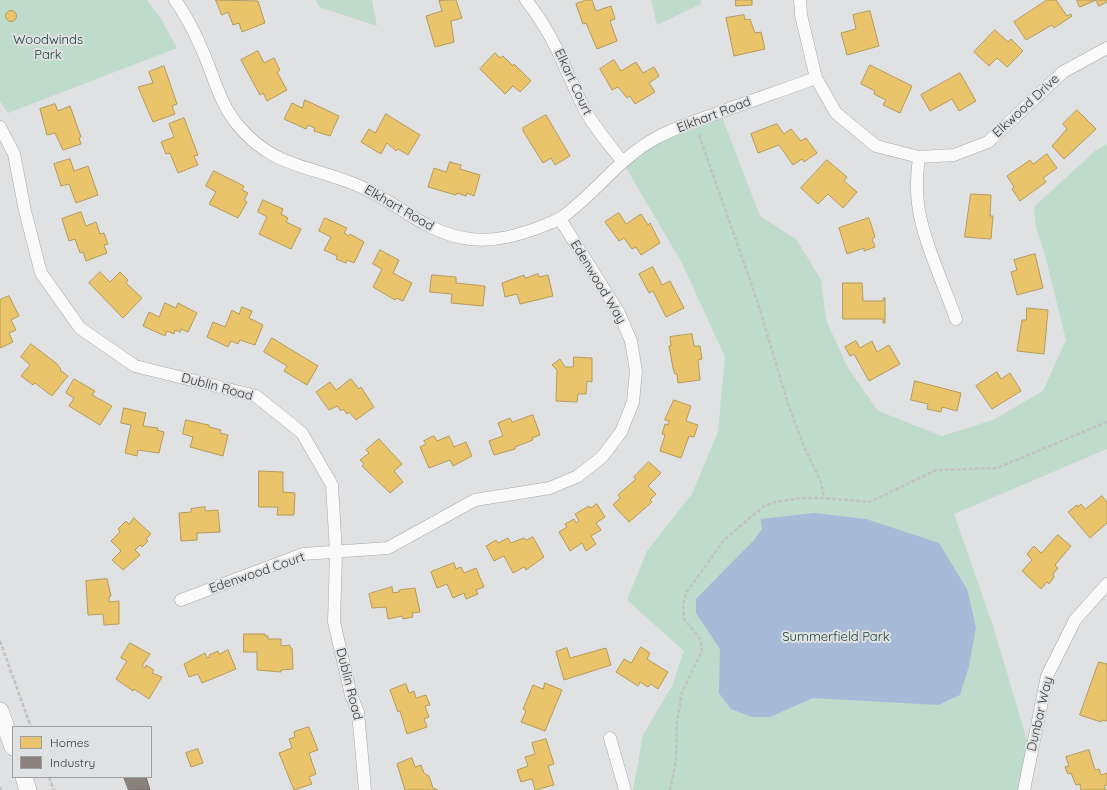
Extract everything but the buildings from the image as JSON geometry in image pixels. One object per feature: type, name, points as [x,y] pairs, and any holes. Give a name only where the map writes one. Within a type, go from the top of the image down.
[{"type":"street","name":"Elkhart Road","points":[[175,0],[185,14],[201,46],[219,95],[227,112],[238,126],[264,150],[297,166],[360,186],[381,197],[426,226],[455,236],[486,240],[516,237],[560,219],[622,161],[654,139],[689,123],[816,78]]},
{"type":"street","name":"Elkart Court","points":[[526,0],[551,36],[588,115],[622,161]]},
{"type":"street","name":"Elkwood Drive","points":[[800,0],[801,15],[816,78],[836,113],[876,146],[919,157],[954,155],[988,142],[1063,72],[1107,48]]},
{"type":"street","name":"Dublin Road","points":[[0,127],[14,154],[25,211],[41,273],[80,328],[135,366],[256,396],[302,433],[332,485],[336,553],[334,622],[351,695],[358,712],[364,790]]},
{"type":"street","points":[[919,157],[917,173],[918,204],[928,241],[956,318]]},
{"type":"street","name":"Edenwood Way","points":[[336,553],[388,548],[475,500],[550,488],[578,476],[596,462],[602,457],[621,432],[633,402],[636,372],[631,341],[619,313],[560,219]]},
{"type":"street","name":"Edenwood Court","points":[[181,600],[303,554],[336,553]]},
{"type":"street","name":"Dunbar Way","points":[[1024,790],[1047,676],[1075,620],[1107,584]]},
{"type":"street","points":[[0,711],[12,744]]},
{"type":"street","points":[[610,738],[625,790]]},
{"type":"street","points":[[24,778],[28,790]]},
{"type":"path","points":[[699,135],[757,300],[788,404],[805,449],[821,482],[824,498]]},
{"type":"path","points":[[670,790],[676,761],[677,721],[682,692],[702,651],[701,640],[684,619],[683,605],[686,593],[724,540],[764,506],[775,502],[824,498],[870,502],[936,470],[997,468],[1107,422]]},
{"type":"path","points":[[0,641],[31,726]]},
{"type":"path","points":[[49,778],[54,790]]},
{"type":"green space","name":"Woodwinds Park","points":[[0,0],[147,0],[160,17],[177,48],[8,113],[0,101]]},
{"type":"green space","points":[[316,0],[372,0],[377,26],[319,7]]},
{"type":"green space","points":[[651,0],[701,0],[701,4],[657,25]]},
{"type":"green space","name":"Summerfield Park","points":[[720,112],[760,216],[797,240],[821,280],[826,320],[848,368],[878,411],[942,436],[993,420],[1043,391],[1066,340],[1045,255],[1036,227],[1034,207],[1095,151],[1107,144],[1107,449],[954,514],[993,626],[1031,754],[1024,790],[633,790],[643,735],[672,686],[684,651],[627,600],[647,551],[692,494],[718,432],[725,357],[682,263],[622,161]]},
{"type":"water","points":[[814,513],[866,519],[939,543],[967,589],[976,627],[969,666],[960,695],[938,705],[813,698],[770,717],[752,717],[731,709],[719,693],[720,649],[696,613],[696,599],[754,540],[762,529],[761,519]]}]
